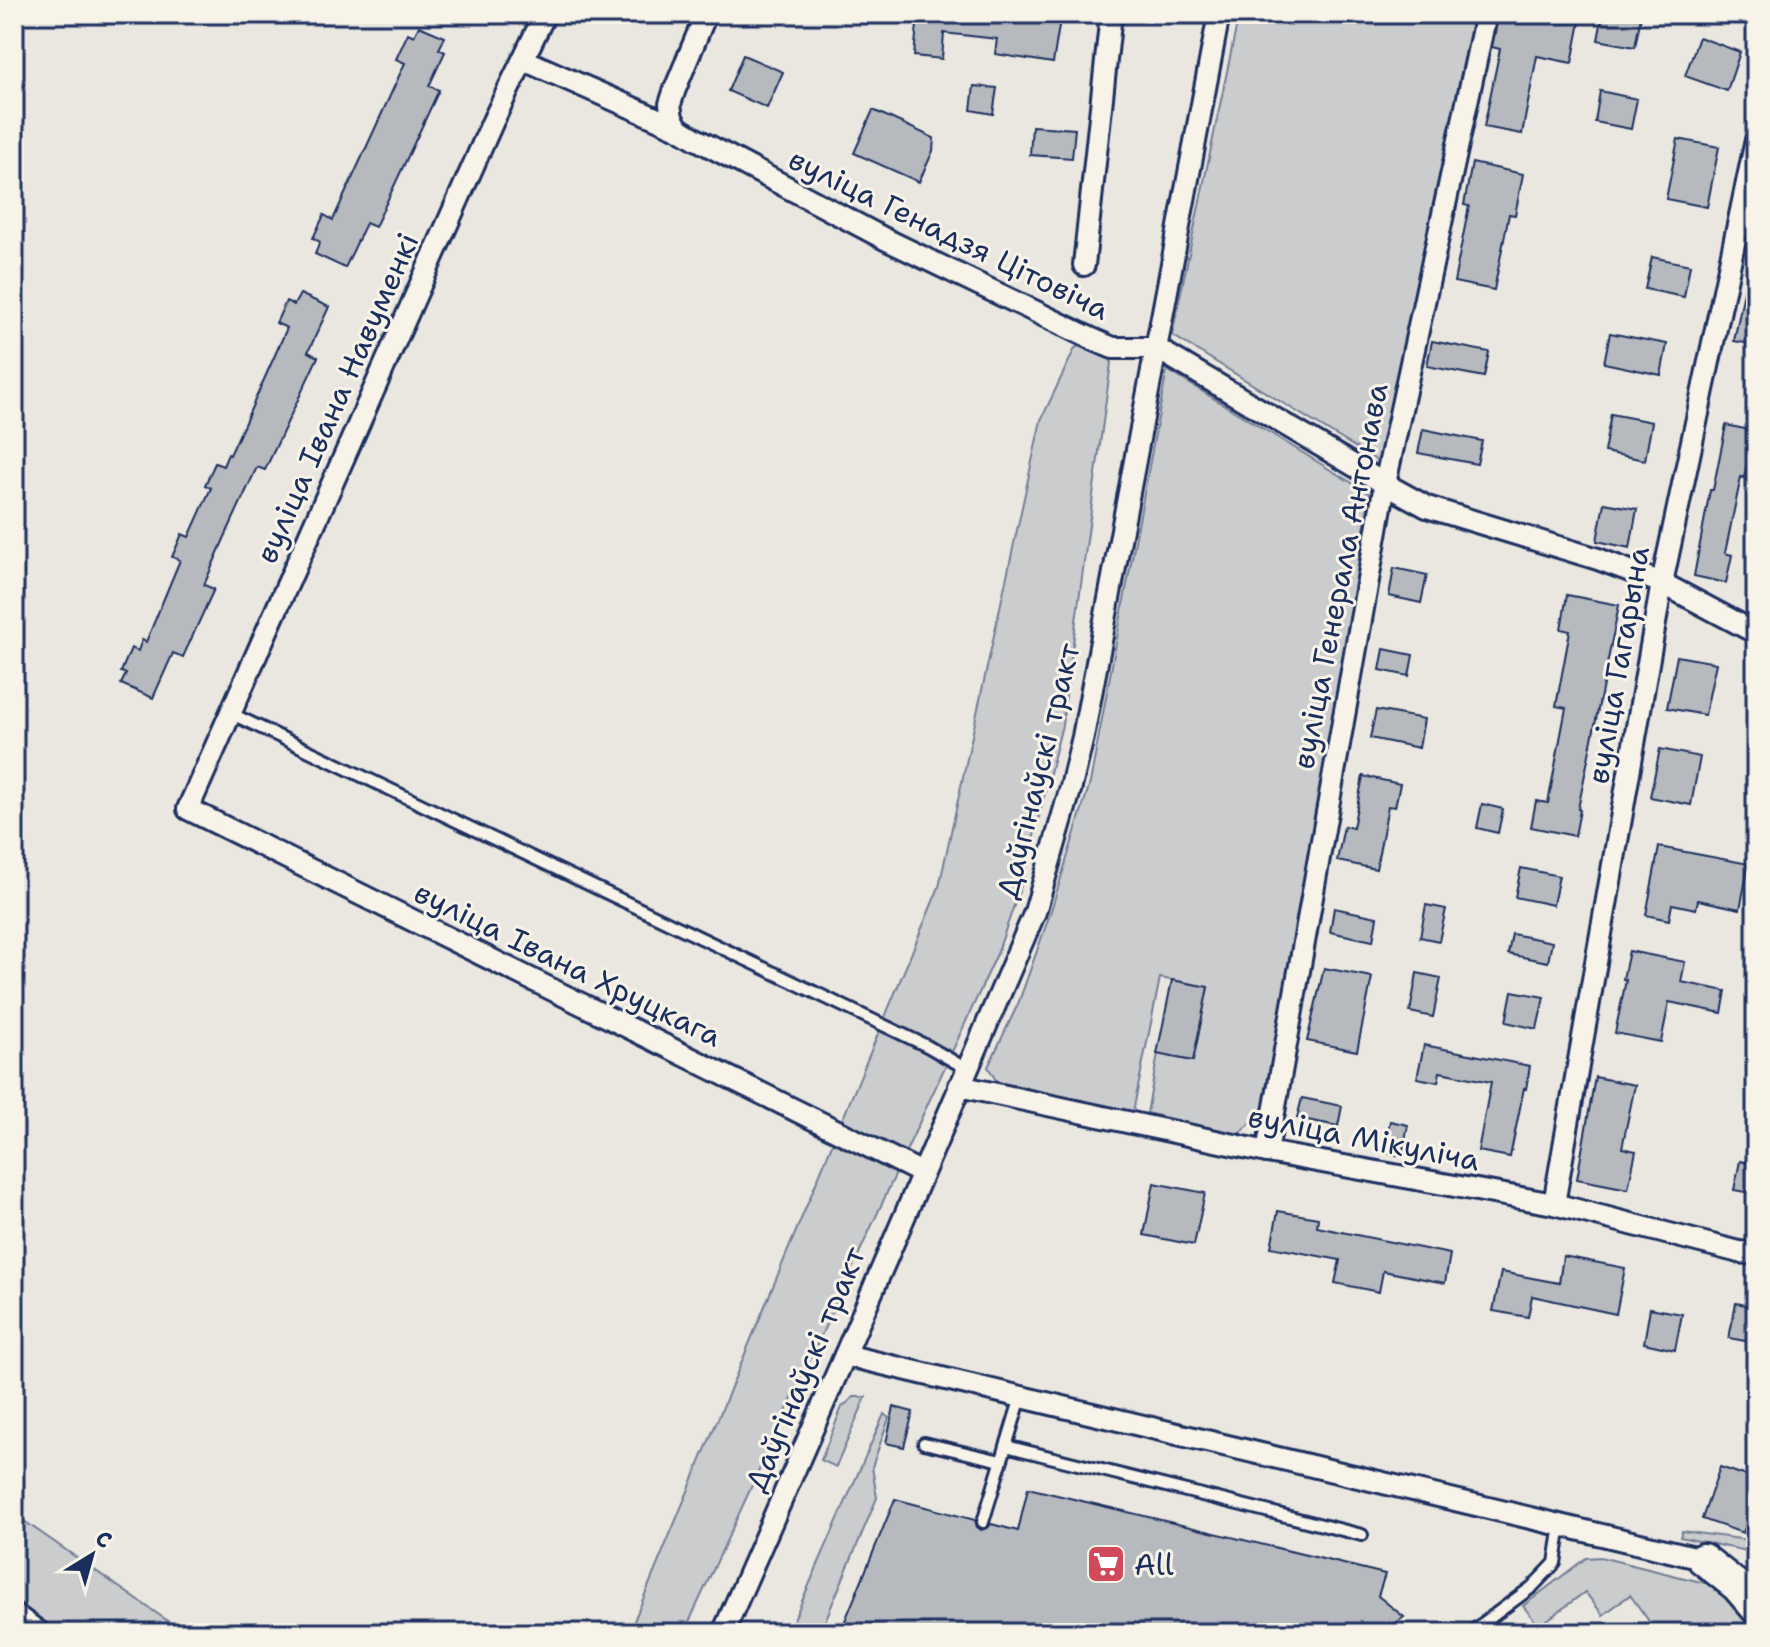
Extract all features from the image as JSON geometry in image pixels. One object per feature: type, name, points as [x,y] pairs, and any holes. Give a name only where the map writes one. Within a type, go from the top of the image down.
[{"type":"main road","points":[[1703,1559],[1756,1570]]},
{"type":"main road","points":[[1703,1559],[1737,1586],[1756,1608]]},
{"type":"street","name":"вуліца Івана Навуменкі","points":[[188,809],[493,121],[545,14]]},
{"type":"street","points":[[678,128],[672,118],[670,104],[706,14]]},
{"type":"street","points":[[1084,265],[1111,14]]},
{"type":"street","name":"Даўгінаўскі тракт","points":[[723,1633],[1035,912],[1083,737],[1219,14]]},
{"type":"street","name":"вуліца Генерала Антонава","points":[[1267,1152],[1385,484],[1486,14]]},
{"type":"street","name":"вуліца Генадзя Цітовіча","points":[[524,60],[678,128],[885,239],[1092,339],[1113,348],[1156,348]]},
{"type":"street","name":"вуліца Гагарына","points":[[1554,1204],[1662,583],[1756,140]]},
{"type":"street","points":[[1156,348],[1427,507],[1598,559],[1662,583],[1756,633]]},
{"type":"street","name":"вуліца Івана Хруцкага","points":[[188,809],[922,1173]]},
{"type":"street","name":"вуліца Мікуліча","points":[[963,1077],[1267,1152],[1554,1204],[1756,1254]]},
{"type":"street","points":[[845,1355],[1703,1559]]},
{"type":"street","points":[[14,1614],[40,1633]]},
{"type":"lane","points":[[230,713],[927,1046],[963,1077]]},
{"type":"lane","points":[[983,1522],[1021,1397]]},
{"type":"lane","points":[[924,1443],[1001,1461]]},
{"type":"lane","points":[[1006,1446],[1362,1535]]},
{"type":"lane","points":[[1470,1633],[1532,1587],[1555,1563],[1561,1525]]},
{"type":"shaded area","points":[[1239,14],[1474,14],[1379,462],[1172,335]]},
{"type":"shaded area","points":[[1092,339],[1113,348],[1062,725],[1023,880],[997,954],[684,1633],[629,1633],[939,887],[1041,420],[1075,348]]},
{"type":"shaded area","points":[[1167,370],[1370,494],[1266,1109],[1238,1135],[1147,1113],[1158,1054],[1193,1061],[1208,987],[1160,978],[1133,1112],[997,1082],[988,1067],[1018,1004],[1049,917],[1090,783]]},
{"type":"shaded area","points":[[854,1397],[866,1397],[836,1467],[821,1460],[842,1407]]},
{"type":"shaded area","points":[[884,1414],[889,1418],[872,1467],[877,1498],[820,1633],[788,1633]]},
{"type":"shaded area","points":[[14,1514],[185,1633],[14,1633]]},
{"type":"shaded area","points":[[1682,1531],[1756,1541],[1756,1553],[1680,1537]]},
{"type":"shaded area","points":[[1600,1557],[1733,1590],[1756,1616],[1756,1633],[1637,1633],[1651,1624],[1630,1595],[1603,1615],[1585,1592],[1539,1626],[1523,1606],[1586,1558]]},
{"type":"building","points":[[918,14],[999,14],[1028,19],[1029,14],[1061,14],[1053,63],[995,54],[997,39],[944,33],[942,59],[914,56]]},
{"type":"building","points":[[1499,14],[1540,14],[1580,22],[1572,63],[1537,56],[1522,134],[1484,127],[1500,49],[1492,47]]},
{"type":"building","points":[[1603,14],[1641,16],[1635,47],[1598,40]]},
{"type":"building","points":[[419,26],[445,37],[439,49],[445,52],[429,86],[439,90],[375,227],[366,223],[345,268],[315,254],[320,242],[313,238],[324,215],[333,220],[405,63],[396,59],[408,33],[414,36]]},
{"type":"building","points":[[1699,37],[1740,52],[1727,91],[1685,76]]},
{"type":"building","points":[[743,55],[783,72],[767,108],[728,91]]},
{"type":"building","points":[[974,86],[997,88],[993,114],[971,110]]},
{"type":"building","points":[[1600,91],[1637,99],[1631,129],[1595,122]]},
{"type":"building","points":[[873,110],[934,138],[933,151],[919,182],[854,153]]},
{"type":"building","points":[[1032,126],[1075,129],[1072,158],[1030,155]]},
{"type":"building","points":[[1678,139],[1719,147],[1707,207],[1666,199]]},
{"type":"building","points":[[1472,163],[1523,174],[1515,215],[1509,214],[1494,290],[1454,282],[1469,206],[1464,205]]},
{"type":"building","points":[[1652,257],[1690,265],[1684,297],[1645,289]]},
{"type":"building","points":[[1747,277],[1756,277],[1756,345],[1734,341]]},
{"type":"building","points":[[300,294],[329,307],[308,352],[318,357],[265,470],[257,467],[224,539],[204,585],[214,589],[183,657],[173,653],[153,698],[121,684],[126,674],[121,672],[131,648],[138,651],[142,640],[146,642],[180,560],[172,557],[182,534],[189,537],[211,488],[205,485],[215,463],[223,466],[246,420],[287,328],[276,323],[286,301],[294,305]]},
{"type":"building","points":[[1610,333],[1667,344],[1661,375],[1604,363]]},
{"type":"building","points":[[1432,341],[1489,352],[1484,377],[1427,366]]},
{"type":"building","points":[[1611,414],[1652,422],[1645,460],[1604,452]]},
{"type":"building","points":[[1726,425],[1754,431],[1725,553],[1732,555],[1726,583],[1694,576]]},
{"type":"building","points":[[1423,429],[1482,441],[1477,464],[1418,453]]},
{"type":"building","points":[[1604,503],[1637,509],[1630,548],[1597,541]]},
{"type":"building","points":[[1394,568],[1427,575],[1421,603],[1389,596]]},
{"type":"building","points":[[1567,595],[1619,605],[1575,836],[1531,827],[1536,801],[1548,803],[1566,708],[1556,706],[1570,631],[1561,629]]},
{"type":"building","points":[[1384,649],[1413,655],[1409,676],[1380,670]]},
{"type":"building","points":[[1677,656],[1716,663],[1705,715],[1667,708]]},
{"type":"building","points":[[1376,710],[1424,719],[1419,748],[1370,738]]},
{"type":"building","points":[[1660,749],[1700,757],[1691,805],[1650,797]]},
{"type":"building","points":[[1363,776],[1400,784],[1395,807],[1388,806],[1376,869],[1337,861],[1344,826],[1353,828]]},
{"type":"building","points":[[1482,804],[1503,809],[1498,833],[1477,828]]},
{"type":"building","points":[[1659,847],[1749,864],[1740,909],[1698,900],[1696,909],[1672,904],[1669,920],[1646,915]]},
{"type":"building","points":[[1521,868],[1559,876],[1553,905],[1515,897]]},
{"type":"building","points":[[1426,905],[1446,909],[1439,941],[1420,937]]},
{"type":"building","points":[[1334,908],[1377,917],[1373,941],[1330,932]]},
{"type":"building","points":[[1512,934],[1552,942],[1548,962],[1508,954]]},
{"type":"building","points":[[1629,951],[1685,962],[1681,982],[1726,991],[1722,1013],[1669,1002],[1661,1042],[1615,1033]]},
{"type":"building","points":[[1324,968],[1372,977],[1357,1051],[1307,1041]]},
{"type":"building","points":[[1417,973],[1441,978],[1433,1017],[1410,1012]]},
{"type":"building","points":[[1172,980],[1208,987],[1193,1061],[1157,1054]]},
{"type":"building","points":[[1512,991],[1544,997],[1537,1029],[1506,1022]]},
{"type":"building","points":[[1424,1045],[1530,1066],[1510,1157],[1478,1151],[1491,1082],[1440,1072],[1438,1082],[1417,1078]]},
{"type":"building","points":[[1595,1077],[1635,1085],[1622,1148],[1636,1151],[1628,1189],[1577,1179]]},
{"type":"building","points":[[1302,1098],[1342,1106],[1338,1126],[1297,1118]]},
{"type":"building","points":[[1390,1121],[1408,1125],[1402,1156],[1383,1152]]},
{"type":"building","points":[[1740,1161],[1756,1165],[1756,1194],[1734,1190]]},
{"type":"building","points":[[1154,1183],[1205,1193],[1194,1245],[1144,1235]]},
{"type":"building","points":[[1278,1211],[1318,1218],[1317,1227],[1450,1254],[1445,1283],[1383,1271],[1379,1292],[1335,1283],[1340,1260],[1271,1247]]},
{"type":"building","points":[[1563,1256],[1625,1268],[1616,1314],[1532,1296],[1528,1317],[1493,1311],[1501,1272],[1559,1283]]},
{"type":"building","points":[[1736,1303],[1756,1307],[1756,1343],[1729,1338]]},
{"type":"building","points":[[1650,1308],[1682,1314],[1675,1350],[1644,1343]]},
{"type":"building","points":[[894,1407],[913,1412],[904,1447],[886,1443]]},
{"type":"building","points":[[1720,1467],[1756,1479],[1756,1496],[1743,1533],[1702,1519]]},
{"type":"building","name":"All","points":[[1028,1488],[1385,1574],[1378,1596],[1404,1617],[1382,1633],[840,1633],[895,1499],[975,1520],[981,1530],[991,1524],[1018,1531]]},
{"type":"place","name":"All","points":[[1106,1564]]}]
